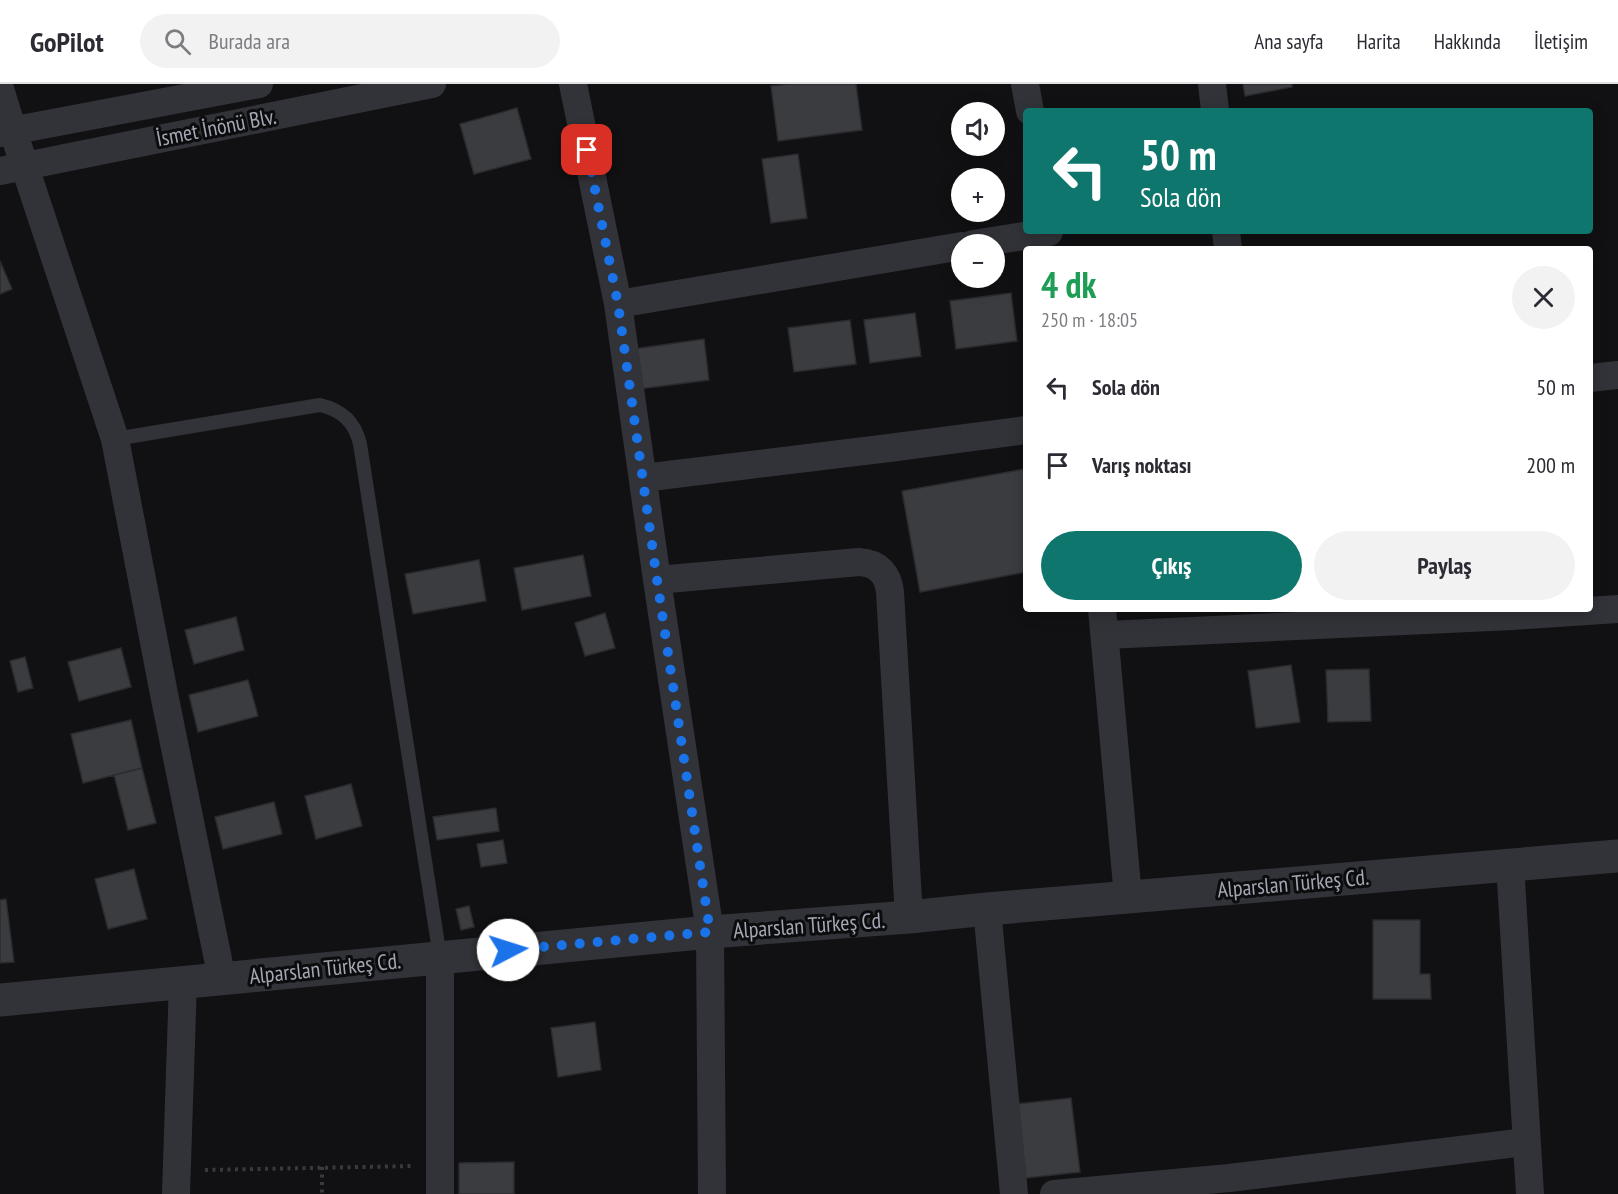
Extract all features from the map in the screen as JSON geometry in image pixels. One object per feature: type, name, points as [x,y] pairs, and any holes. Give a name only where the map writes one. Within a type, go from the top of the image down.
[{"type":"street","name":"İsmet İnönü Blv.","points":[[6,132],[259,84]]},
{"type":"street","name":"İsmet İnönü Blv.","points":[[13,168],[432,84]]},
{"type":"street","points":[[573,84],[618,304],[710,932],[712,1194]]},
{"type":"street","points":[[1025,84],[1029,108]]},
{"type":"street","points":[[1212,84],[1215,108]]},
{"type":"street","points":[[0,88],[13,168],[116,439],[166,705],[222,979]]},
{"type":"street","points":[[1005,239],[1031,234]]},
{"type":"street","points":[[618,304],[951,248]]},
{"type":"street","points":[[1593,378],[1618,375]]},
{"type":"street","points":[[644,478],[1023,430]]},
{"type":"street","points":[[657,580],[859,562],[874,565],[886,576],[890,592],[909,917]]},
{"type":"street","points":[[1593,611],[1618,609]]},
{"type":"street","points":[[1128,897],[1104,622],[1512,616],[1573,612]]},
{"type":"street","name":"Alparslan Türkeş Cd.","points":[[0,1000],[710,932],[1618,856]]},
{"type":"street","points":[[1510,864],[1530,1194]]},
{"type":"street","points":[[987,909],[1014,1194]]},
{"type":"street","points":[[440,957],[440,1194]]},
{"type":"street","points":[[177,1182],[183,981]]},
{"type":"street","points":[[1054,1194],[1230,1186],[1526,1142]]},
{"type":"lane","points":[[116,439],[320,405],[339,411],[353,426],[360,444],[440,957]]},
{"type":"path","points":[[177,1182],[321,1167],[440,1165]]},
{"type":"path","points":[[321,1167],[322,1194]]},
{"type":"building","points":[[856,84],[862,130],[778,141],[771,86]]},
{"type":"building","points":[[1243,84],[1292,84],[1292,87],[1245,96]]},
{"type":"building","points":[[517,108],[531,159],[474,174],[460,124]]},
{"type":"building","points":[[798,154],[807,218],[771,223],[762,159]]},
{"type":"building","points":[[0,261],[12,289],[0,294]]},
{"type":"building","points":[[1011,293],[1017,341],[956,349],[950,301]]},
{"type":"building","points":[[915,313],[921,356],[870,363],[864,320]]},
{"type":"building","points":[[850,320],[856,364],[794,372],[788,328]]},
{"type":"building","points":[[704,339],[709,380],[639,389],[634,349]]},
{"type":"building","points":[[1023,469],[1023,573],[920,592],[902,491]]},
{"type":"building","points":[[583,555],[591,596],[522,610],[514,568]]},
{"type":"building","points":[[479,560],[486,601],[413,614],[405,574]]},
{"type":"building","points":[[605,613],[615,648],[585,656],[575,623]]},
{"type":"building","points":[[236,617],[244,650],[194,664],[185,630]]},
{"type":"building","points":[[121,648],[131,687],[79,701],[68,662]]},
{"type":"building","points":[[25,657],[33,688],[18,692],[10,661]]},
{"type":"building","points":[[1291,665],[1300,722],[1256,728],[1248,671]]},
{"type":"building","points":[[1369,669],[1371,721],[1328,722],[1326,670]]},
{"type":"building","points":[[248,680],[258,716],[198,732],[189,695]]},
{"type":"building","points":[[131,720],[142,768],[83,783],[71,734]]},
{"type":"building","points":[[142,768],[156,823],[128,830],[114,775]]},
{"type":"building","points":[[351,784],[362,826],[316,839],[305,796]]},
{"type":"building","points":[[274,802],[282,834],[223,849],[215,817]]},
{"type":"building","points":[[496,808],[499,831],[437,840],[433,817]]},
{"type":"building","points":[[503,840],[507,863],[481,867],[477,844]]},
{"type":"building","points":[[134,869],[147,919],[108,929],[95,879]]},
{"type":"building","points":[[6,899],[14,962],[0,963],[0,900]]},
{"type":"building","points":[[469,906],[474,927],[461,930],[456,909]]},
{"type":"building","points":[[1373,920],[1420,920],[1420,974],[1430,974],[1431,999],[1373,999]]},
{"type":"building","points":[[595,1022],[601,1070],[558,1077],[551,1028]]},
{"type":"building","points":[[1071,1098],[1080,1172],[1026,1178],[1017,1104]]},
{"type":"building","points":[[514,1162],[514,1194],[459,1194],[459,1163]]},
{"type":"route","points":[[508,950],[710,932],[618,304],[587,150]]}]
